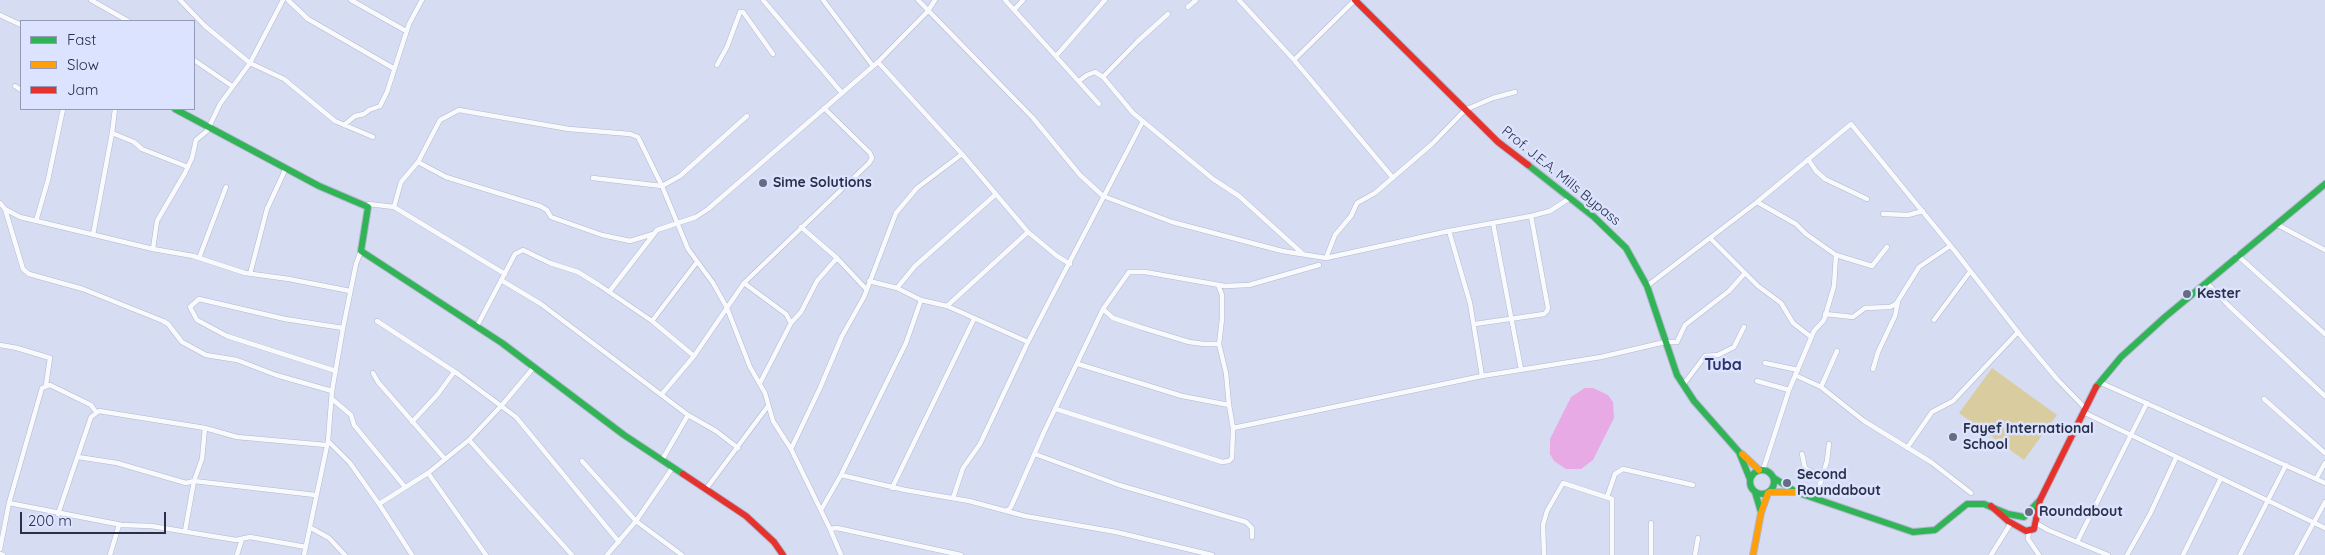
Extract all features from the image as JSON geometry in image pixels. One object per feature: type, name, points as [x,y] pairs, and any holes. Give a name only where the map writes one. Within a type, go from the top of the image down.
[{"type":"street","points":[[91,0],[126,20]]},
{"type":"street","points":[[180,0],[206,26],[250,63],[284,79],[309,98],[321,112],[335,122],[373,137]]},
{"type":"street","points":[[153,249],[157,221],[188,167],[196,140],[207,131],[212,116],[250,63],[283,0]]},
{"type":"street","points":[[288,0],[308,19],[393,68]]},
{"type":"street","points":[[351,0],[406,31]]},
{"type":"street","points":[[344,125],[354,116],[364,114],[380,106],[387,92],[406,31],[422,0]]},
{"type":"street","points":[[763,0],[842,93]]},
{"type":"street","points":[[823,0],[873,66]]},
{"type":"street","points":[[918,0],[1034,118],[1080,175],[1103,196],[1172,222],[1304,255],[1326,258],[1449,231],[1531,216],[1550,211],[1570,198]]},
{"type":"street","points":[[609,292],[657,230],[696,217],[708,209],[878,62],[928,11],[936,0]]},
{"type":"street","points":[[1005,0],[1099,104]]},
{"type":"street","points":[[1014,10],[1023,0]]},
{"type":"street","points":[[1056,56],[1105,0]]},
{"type":"street","points":[[1188,7],[1196,0]]},
{"type":"street","points":[[1239,0],[1294,60],[1393,178]]},
{"type":"street","points":[[1294,60],[1355,0]]},
{"type":"street","name":"Prof. J.E.A. Mills Bypass","points":[[1355,0],[1498,142],[1570,198],[1611,232],[1626,248],[1647,286],[1673,367],[1683,385],[1739,452],[1746,465],[1750,479]]},
{"type":"street","points":[[717,65],[727,47],[740,12],[743,12],[773,54]]},
{"type":"street","points":[[1103,77],[1168,14]]},
{"type":"street","points":[[0,15],[20,25]]},
{"type":"street","points":[[195,61],[232,86]]},
{"type":"street","points":[[878,62],[962,154],[1028,232],[1057,256],[1070,264]]},
{"type":"street","points":[[1079,81],[1095,72],[1103,77],[1143,121],[1213,180],[1240,196],[1304,255]]},
{"type":"street","points":[[15,86],[20,89]]},
{"type":"street","points":[[1326,258],[1335,234],[1351,216],[1357,203],[1369,198],[1393,178],[1432,144],[1465,110],[1492,98],[1515,92]]},
{"type":"street","points":[[662,394],[694,356],[744,283],[872,158],[870,153],[824,108]]},
{"type":"street","points":[[36,221],[48,180],[63,110]]},
{"type":"street","points":[[93,235],[115,110]]},
{"type":"street","points":[[177,110],[319,186],[368,207]]},
{"type":"street","points":[[394,207],[401,182],[418,162],[440,120],[459,110],[570,129],[630,134],[638,137],[662,186],[688,249],[713,283],[727,308],[750,367],[766,393],[773,421],[791,448],[841,555]]},
{"type":"street","points":[[593,178],[662,186],[680,176],[747,116]]},
{"type":"street","points":[[953,498],[962,468],[980,444],[1028,342],[1143,121]]},
{"type":"street","points":[[1647,286],[1757,202],[1851,124],[2018,332],[2084,410],[2131,436],[2325,528]]},
{"type":"street","points":[[112,133],[134,142],[142,149],[188,167]]},
{"type":"street","points":[[791,448],[820,388],[842,336],[855,316],[867,290],[896,213],[922,183],[962,154]]},
{"type":"street","points":[[1808,159],[1816,171],[1825,179],[1867,199]]},
{"type":"street","points":[[418,162],[446,177],[540,206],[552,216],[602,235],[630,241],[653,234]]},
{"type":"street","points":[[250,274],[267,209],[286,168]]},
{"type":"street","points":[[2039,555],[2028,539],[2034,525],[2040,500],[2099,382],[2121,357],[2206,282],[2325,184]]},
{"type":"street","points":[[198,258],[226,187]]},
{"type":"street","points":[[897,288],[915,266],[995,195]]},
{"type":"street","points":[[1757,202],[1796,224],[1806,234],[1836,255],[1872,266],[1887,247]]},
{"type":"street","points":[[0,203],[5,209],[20,217],[198,258],[228,269],[350,290]]},
{"type":"street","points":[[304,555],[327,443],[332,391],[350,290],[361,251],[370,204],[394,207],[504,274]]},
{"type":"street","points":[[5,209],[22,269],[29,274],[83,289],[163,321],[168,324],[182,342],[206,355],[237,360],[276,375],[332,391]]},
{"type":"street","points":[[1883,214],[1908,215],[1922,212]]},
{"type":"street","points":[[1475,324],[1544,314],[1548,308],[1531,216]]},
{"type":"street","points":[[1493,223],[1521,369]]},
{"type":"street","points":[[2276,224],[2325,250]]},
{"type":"street","points":[[801,227],[837,258],[867,290]]},
{"type":"street","points":[[1449,231],[1475,324],[1482,376]]},
{"type":"street","points":[[947,306],[1028,232]]},
{"type":"street","points":[[1710,238],[1758,286],[1781,303],[1789,319],[1811,337]]},
{"type":"street","points":[[1873,369],[1878,352],[1895,316],[1898,302],[1919,267],[1950,246]]},
{"type":"street","points":[[477,326],[515,254],[523,250],[550,263],[578,272],[652,321],[694,356]]},
{"type":"street","points":[[361,251],[477,326],[597,416],[759,527],[783,555]]},
{"type":"street","points":[[1761,470],[1795,375],[1811,337],[1816,328],[1822,324],[1834,286],[1836,255]]},
{"type":"street","points":[[2237,255],[2325,334]]},
{"type":"street","points":[[760,383],[791,323],[801,312],[817,281],[837,258]]},
{"type":"street","points":[[652,321],[697,262]]},
{"type":"street","points":[[1007,511],[1011,507],[1066,385],[1078,364],[1103,309],[1129,272],[1145,272],[1202,281],[1220,286],[1249,285],[1319,265]]},
{"type":"street","points":[[1934,320],[1970,272]]},
{"type":"street","points":[[1234,428],[1482,376],[1601,356],[1664,342],[1673,343],[1678,341],[1685,325],[1730,291],[1745,273]]},
{"type":"street","points":[[501,280],[542,304],[688,415],[716,431],[738,448]]},
{"type":"street","points":[[869,281],[897,288],[921,300],[947,306],[1028,342]]},
{"type":"street","points":[[2206,282],[2325,396]]},
{"type":"street","points":[[744,283],[786,314],[791,323]]},
{"type":"street","points":[[1056,409],[1222,462],[1229,461],[1232,458],[1234,428],[1229,405],[1226,373],[1219,344],[1222,319],[1220,286]]},
{"type":"street","points":[[336,371],[227,336],[197,320],[190,307],[199,300],[286,320],[343,328]]},
{"type":"street","points":[[821,510],[841,475],[906,343],[921,300]]},
{"type":"street","points":[[1825,314],[1854,317],[1865,308],[1890,307],[1898,302]]},
{"type":"street","points":[[1103,309],[1113,318],[1120,321],[1189,342],[1219,344]]},
{"type":"street","points":[[892,488],[974,319]]},
{"type":"street","points":[[376,321],[454,372],[516,417],[619,542]]},
{"type":"street","points":[[1683,385],[1705,356],[1718,355],[1734,348],[1744,327]]},
{"type":"street","points":[[1908,448],[1932,412],[1953,401],[2018,332]]},
{"type":"street","points":[[0,345],[50,358],[46,385],[42,388],[9,503],[0,548]]},
{"type":"street","points":[[1821,388],[1837,351]]},
{"type":"street","points":[[1765,363],[1798,370]]},
{"type":"street","points":[[1078,364],[1182,396],[1229,405]]},
{"type":"street","points":[[379,504],[428,473],[469,440],[534,367]]},
{"type":"street","points":[[412,422],[438,394],[454,372]]},
{"type":"street","points":[[374,373],[378,382],[445,459]]},
{"type":"street","points":[[1795,375],[1821,388],[1864,421],[1931,462],[1971,493]]},
{"type":"street","points":[[1757,380],[1789,390]]},
{"type":"street","points":[[2099,382],[2325,483]]},
{"type":"street","points":[[46,385],[50,384],[91,405],[96,412]]},
{"type":"street","points":[[332,399],[351,414],[354,425],[406,487]]},
{"type":"street","points":[[2264,399],[2325,453]]},
{"type":"street","points":[[2077,542],[2147,403]]},
{"type":"street","points":[[706,489],[768,406]]},
{"type":"street","points":[[58,514],[91,418],[96,412],[104,410],[146,420],[205,428],[250,439],[327,443],[350,463],[412,555]]},
{"type":"street","points":[[662,460],[688,415]]},
{"type":"street","points":[[185,530],[194,481],[202,459],[205,428]]},
{"type":"street","points":[[469,440],[572,555]]},
{"type":"street","points":[[1816,498],[1823,477],[1829,444]]},
{"type":"street","points":[[1739,452],[1761,470]]},
{"type":"street","points":[[1035,454],[1119,485],[1246,522],[1252,528],[1252,537]]},
{"type":"street","points":[[1802,454],[1807,470],[1823,477]]},
{"type":"street","points":[[78,457],[118,463],[168,479],[186,482],[194,481],[315,495]]},
{"type":"street","points":[[2127,555],[2150,514],[2176,458]]},
{"type":"street","points":[[582,461],[636,521],[682,555]]},
{"type":"street","points":[[2316,479],[2325,463]]},
{"type":"street","points":[[2240,555],[2286,464]]},
{"type":"street","points":[[607,555],[636,521],[673,467]]},
{"type":"street","points":[[1607,497],[1614,474],[1623,469],[1693,485]]},
{"type":"street","points":[[1761,513],[1750,486],[1750,479],[1753,473],[1761,470],[1768,471],[1774,478],[1796,492],[1913,532],[1935,530],[1967,504],[1976,502],[2026,517],[2034,525],[2108,555]]},
{"type":"street","points":[[428,473],[486,555]]},
{"type":"street","points":[[841,475],[892,488],[953,498],[1007,511],[1116,532],[1212,555]]},
{"type":"street","points":[[1753,555],[1761,513],[1774,486],[1774,478]]},
{"type":"street","points":[[2184,555],[2221,478]]},
{"type":"street","points":[[1544,555],[1543,525],[1547,511],[1563,483],[1612,500],[1612,555]]},
{"type":"street","points":[[1754,492],[1760,494],[1796,492]]},
{"type":"street","points":[[2022,527],[2022,520],[2040,500]]},
{"type":"street","points":[[2296,555],[2325,502]]},
{"type":"street","points":[[9,503],[119,525],[185,530],[236,540],[250,537],[306,547]]},
{"type":"street","points":[[1991,506],[2012,523],[2022,527],[2034,525]]},
{"type":"street","points":[[1651,523],[1651,555]]},
{"type":"street","points":[[1992,555],[2012,523]]},
{"type":"street","points":[[110,555],[119,525]]},
{"type":"street","points":[[311,528],[329,538],[345,555]]},
{"type":"street","points":[[830,529],[837,528],[961,555]]},
{"type":"street","points":[[1695,555],[1698,538]]},
{"type":"street","points":[[237,555],[242,539]]},
{"type":"shaded area","points":[[1992,368],[2057,415],[2024,460],[1959,413]]},
{"type":"shaded area","points":[[1585,388],[1593,388],[1608,395],[1613,402],[1614,418],[1593,460],[1581,469],[1566,469],[1554,461],[1550,454],[1550,439],[1571,397]]},
{"type":"traffic: fast","points":[[177,110],[319,186],[368,207],[361,251],[502,343],[624,435],[683,474]]},
{"type":"traffic: fast","points":[[1528,165],[1594,217],[1626,248],[1647,286],[1677,375],[1694,401],[1739,452],[1750,479]]},
{"type":"traffic: fast","points":[[2096,387],[2121,357],[2165,317],[2325,184]]},
{"type":"traffic: fast","points":[[1757,470],[1767,470],[1774,477],[1774,482],[1774,487],[1767,494],[1757,494],[1750,487],[1750,477],[1757,470]]},
{"type":"traffic: fast","points":[[1774,478],[1796,492],[1913,532],[1935,530],[1967,504],[1984,504],[2008,514],[2024,517],[2039,501]]},
{"type":"traffic: fast","points":[[1755,492],[1761,512]]},
{"type":"traffic: slow","points":[[1742,454],[1759,470]]},
{"type":"traffic: slow","points":[[1770,492],[1795,492]]},
{"type":"traffic: slow","points":[[1753,555],[1761,513],[1768,493]]},
{"type":"traffic: jam","points":[[1355,0],[1498,142],[1528,165]]},
{"type":"traffic: jam","points":[[1991,506],[2008,521],[2026,531],[2034,529],[2040,500],[2096,387]]},
{"type":"traffic: jam","points":[[683,474],[746,516],[774,542],[783,555]]},
{"type":"place","name":"Sime Solutions","points":[[763,183]]},
{"type":"place","name":"Kester","points":[[2187,294]]},
{"type":"place","name":"Fayef International School","points":[[1953,437]]},
{"type":"place","name":"Second Roundabout","points":[[1787,483]]},
{"type":"place","name":"Roundabout","points":[[2029,512]]},
{"type":"district","name":"Tuba","points":[[1723,365]]}]
